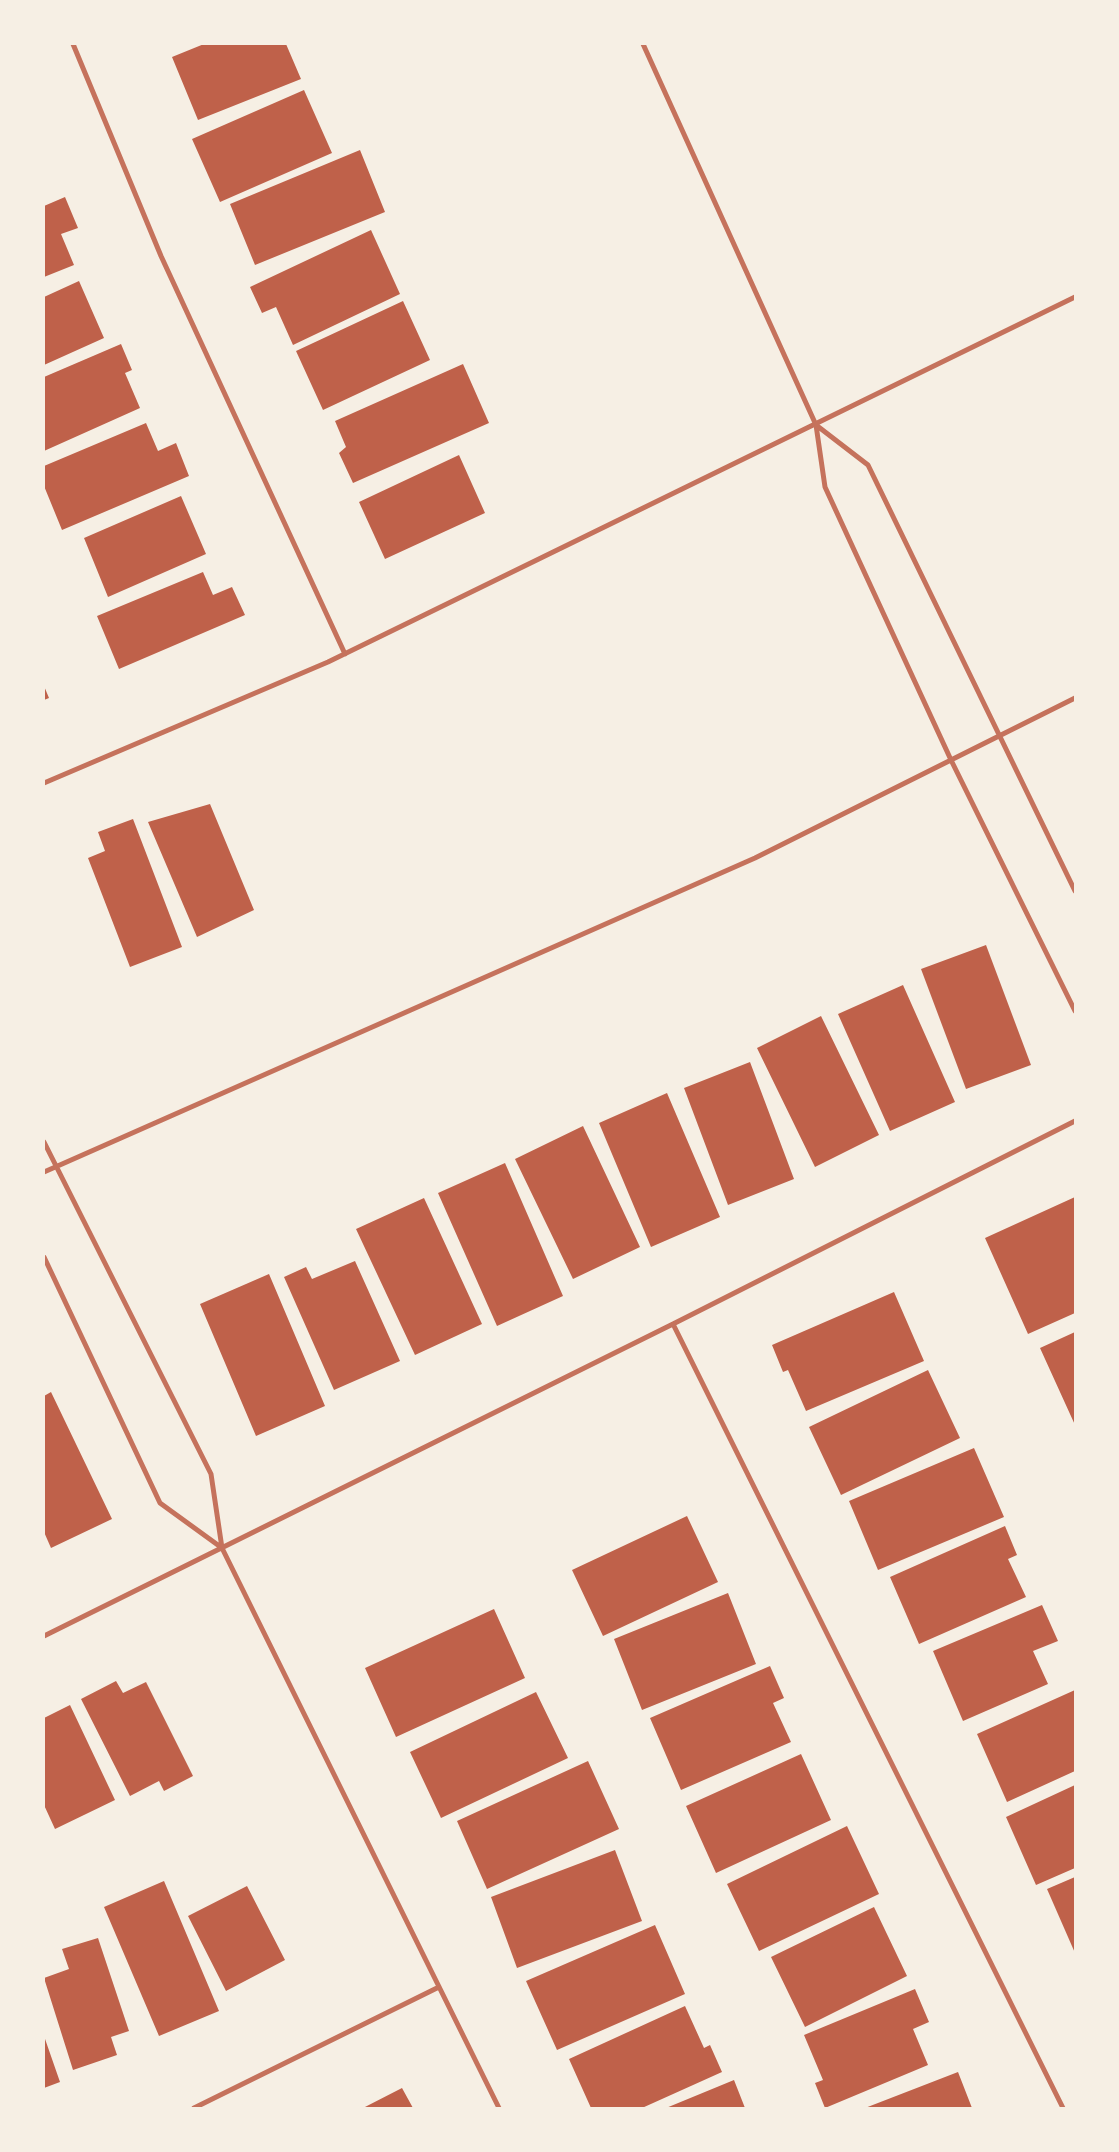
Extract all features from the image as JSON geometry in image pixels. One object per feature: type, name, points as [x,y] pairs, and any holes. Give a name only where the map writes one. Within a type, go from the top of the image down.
[{"type":"street","points":[[73,44],[161,256],[345,654]]},
{"type":"street","points":[[643,44],[816,425],[826,488],[951,760],[1075,1011]]},
{"type":"street","points":[[44,783],[345,654],[1075,298]]},
{"type":"street","points":[[816,425],[868,465],[1075,891]]},
{"type":"street","points":[[44,1172],[755,858],[1075,698]]},
{"type":"street","points":[[44,1636],[673,1324],[1075,1121]]},
{"type":"street","points":[[44,1142],[211,1474],[222,1548],[499,2108]]},
{"type":"street","points":[[44,1257],[160,1503],[222,1548]]},
{"type":"street","points":[[673,1324],[1063,2108]]},
{"type":"street","points":[[194,2108],[439,1987]]},
{"type":"building","points":[[204,44],[286,44],[301,79],[198,120],[172,57]]},
{"type":"building","points":[[304,90],[332,153],[220,202],[192,139]]},
{"type":"building","points":[[360,150],[385,212],[255,265],[230,204]]},
{"type":"building","points":[[65,197],[78,228],[61,234],[74,265],[44,277],[44,206]]},
{"type":"building","points":[[371,230],[400,294],[293,345],[276,307],[262,313],[250,287]]},
{"type":"building","points":[[79,281],[104,338],[44,365],[44,297]]},
{"type":"building","points":[[403,301],[430,360],[323,410],[296,351]]},
{"type":"building","points":[[121,344],[132,370],[125,373],[140,408],[44,451],[44,377]]},
{"type":"building","points":[[463,364],[489,423],[353,483],[339,453],[346,447],[335,421]]},
{"type":"building","points":[[146,423],[158,451],[176,443],[189,476],[62,530],[44,486],[44,466]]},
{"type":"building","points":[[459,455],[485,513],[385,559],[359,502]]},
{"type":"building","points":[[181,496],[206,554],[108,597],[84,538]]},
{"type":"building","points":[[203,572],[213,595],[232,587],[245,615],[119,669],[97,616]]},
{"type":"building","points":[[44,686],[49,698],[44,700]]},
{"type":"building","points":[[210,804],[254,910],[197,937],[148,822]]},
{"type":"building","points":[[133,819],[182,947],[130,967],[88,858],[105,851],[98,832]]},
{"type":"building","points":[[986,945],[1031,1065],[966,1089],[921,969]]},
{"type":"building","points":[[903,985],[955,1102],[890,1131],[838,1014]]},
{"type":"building","points":[[821,1016],[879,1135],[815,1167],[757,1048]]},
{"type":"building","points":[[750,1062],[794,1179],[728,1205],[684,1088]]},
{"type":"building","points":[[667,1093],[720,1217],[651,1247],[599,1123]]},
{"type":"building","points":[[583,1126],[640,1247],[573,1279],[515,1159]]},
{"type":"building","points":[[505,1163],[563,1296],[497,1326],[438,1193]]},
{"type":"building","points":[[1075,1197],[1075,1313],[1028,1334],[985,1238]]},
{"type":"building","points":[[424,1198],[482,1324],[415,1355],[356,1229]]},
{"type":"building","points":[[355,1261],[400,1361],[334,1390],[284,1277],[306,1267],[312,1279]]},
{"type":"building","points":[[269,1274],[325,1406],[256,1436],[200,1304]]},
{"type":"building","points":[[894,1292],[924,1361],[806,1411],[788,1370],[783,1372],[772,1345]]},
{"type":"building","points":[[1075,1332],[1075,1425],[1040,1348]]},
{"type":"building","points":[[928,1370],[960,1438],[841,1495],[809,1427]]},
{"type":"building","points":[[51,1392],[112,1519],[51,1548],[44,1532],[44,1396]]},
{"type":"building","points":[[974,1448],[1004,1517],[878,1570],[849,1501]]},
{"type":"building","points":[[687,1516],[718,1582],[603,1636],[572,1570]]},
{"type":"building","points":[[1005,1526],[1017,1555],[1008,1559],[1026,1597],[919,1644],[890,1577]]},
{"type":"building","points":[[728,1593],[756,1664],[642,1710],[614,1639]]},
{"type":"building","points":[[1042,1605],[1058,1641],[1033,1651],[1048,1684],[963,1721],[933,1651]]},
{"type":"building","points":[[494,1609],[525,1678],[396,1737],[365,1668]]},
{"type":"building","points":[[770,1666],[784,1698],[773,1703],[791,1742],[681,1790],[650,1718]]},
{"type":"building","points":[[116,1681],[123,1693],[146,1682],[193,1776],[164,1791],[159,1781],[130,1796],[81,1699]]},
{"type":"building","points":[[1075,1690],[1075,1771],[1007,1802],[977,1734]]},
{"type":"building","points":[[536,1692],[568,1758],[441,1818],[410,1752]]},
{"type":"building","points":[[70,1705],[115,1800],[55,1829],[44,1805],[44,1718]]},
{"type":"building","points":[[801,1754],[831,1820],[716,1873],[686,1806]]},
{"type":"building","points":[[588,1761],[619,1829],[487,1889],[457,1821]]},
{"type":"building","points":[[1075,1785],[1075,1868],[1036,1885],[1006,1817]]},
{"type":"building","points":[[847,1826],[879,1894],[759,1951],[727,1884]]},
{"type":"building","points":[[615,1850],[642,1921],[517,1968],[491,1897]]},
{"type":"building","points":[[1075,1877],[1075,1953],[1047,1889]]},
{"type":"building","points":[[164,1881],[219,2011],[159,2036],[104,1907]]},
{"type":"building","points":[[247,1886],[285,1960],[226,1991],[188,1916]]},
{"type":"building","points":[[874,1907],[907,1976],[805,2027],[771,1957]]},
{"type":"building","points":[[655,1925],[685,1994],[557,2050],[526,1981]]},
{"type":"building","points":[[98,1938],[129,2031],[111,2037],[117,2055],[73,2070],[44,1978],[69,1969],[62,1949]]},
{"type":"building","points":[[915,1989],[929,2022],[913,2029],[928,2065],[825,2108],[815,2083],[823,2080],[804,2035]]},
{"type":"building","points":[[685,2006],[704,2048],[710,2045],[722,2072],[642,2108],[591,2108],[569,2059]]},
{"type":"building","points":[[44,2036],[60,2082],[44,2088]]},
{"type":"building","points":[[958,2072],[972,2108],[865,2108]]},
{"type":"building","points":[[734,2080],[745,2108],[666,2108]]},
{"type":"building","points":[[402,2088],[413,2108],[363,2108]]}]
